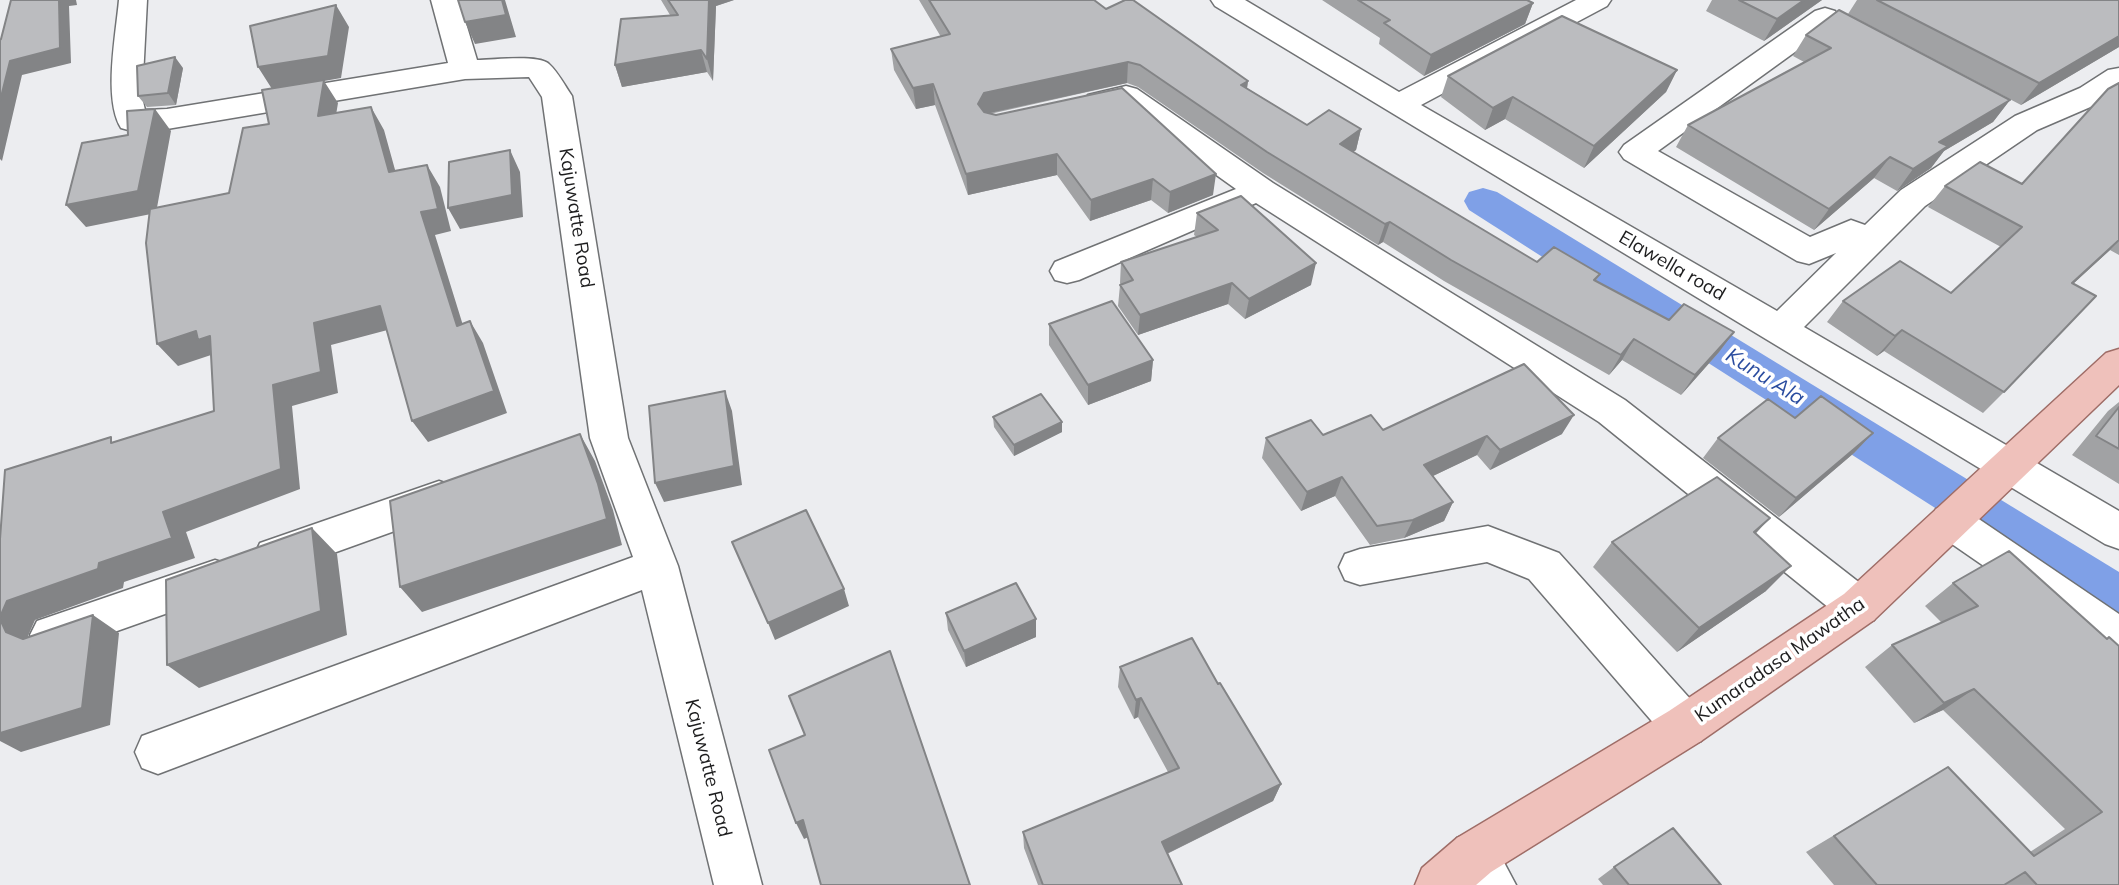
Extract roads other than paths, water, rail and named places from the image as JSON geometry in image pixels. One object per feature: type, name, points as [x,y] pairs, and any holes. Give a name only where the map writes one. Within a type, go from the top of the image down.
[{"type":"main road","name":"Kumaradasa Mawatha","points":[[1438,885],[1483,870],[1685,726],[1859,607],[2119,363]]},
{"type":"street","name":"Kajuwatte Road","points":[[133,0],[127,97],[132,121],[167,118],[465,70],[537,68],[557,96],[609,438],[657,566],[738,885]]},
{"type":"street","points":[[445,0],[465,70]]},
{"type":"street","name":"Elawella road","points":[[1225,0],[1397,105],[1780,329],[2119,533]]},
{"type":"street","points":[[1397,105],[1597,0]]},
{"type":"street","points":[[1839,15],[1635,152],[1809,252],[1851,232],[1870,241]]},
{"type":"street","points":[[1780,329],[1913,198],[2014,117],[2105,102],[2119,77]]},
{"type":"street","points":[[1074,107],[1126,96],[1261,191],[1612,411],[1859,607]]},
{"type":"street","points":[[1067,271],[1261,191]]},
{"type":"street","points":[[570,452],[609,438]]},
{"type":"street","points":[[52,635],[480,484]]},
{"type":"street","points":[[1950,522],[2067,600],[2119,639]]},
{"type":"street","points":[[1360,567],[1488,544],[1544,566],[1685,726]]},
{"type":"street","points":[[158,752],[657,566]]},
{"type":"waterway","name":"Kunu Ala","points":[[1483,201],[2119,598]]}]
